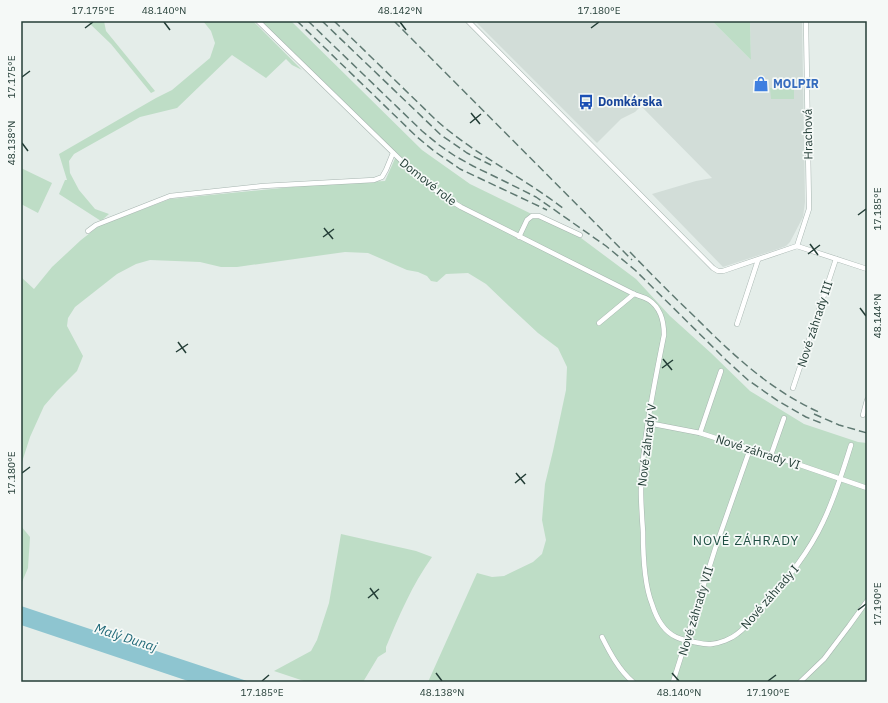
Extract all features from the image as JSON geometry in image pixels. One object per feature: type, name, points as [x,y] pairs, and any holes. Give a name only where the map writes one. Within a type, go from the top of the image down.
[{"type":"street","name":"Domové role","points":[[258,21],[416,175],[443,196],[519,237],[634,294]]},
{"type":"street","points":[[468,21],[713,268],[718,271],[723,271],[797,246],[867,268]]},
{"type":"street","name":"Hrachová","points":[[797,246],[809,209],[806,21]]},
{"type":"street","points":[[88,232],[96,225],[170,196],[263,186],[374,180],[382,177],[393,153]]},
{"type":"street","points":[[519,237],[527,220],[532,216],[539,216],[580,235]]},
{"type":"street","name":"Nové záhrady III","points":[[793,388],[836,259]]},
{"type":"street","points":[[737,324],[758,260]]},
{"type":"street","points":[[599,323],[634,294]]},
{"type":"street","name":"Nové záhrady V","points":[[634,294],[647,299],[654,304],[662,316],[664,324],[664,335],[648,423],[641,491],[643,543],[649,595],[656,614],[663,626],[676,637],[687,640]]},
{"type":"street","points":[[700,433],[720,371]]},
{"type":"street","points":[[862,415],[867,400]]},
{"type":"street","points":[[771,455],[784,418]]},
{"type":"street","name":"Nové záhrady VI","points":[[648,423],[700,433],[771,455],[867,488]]},
{"type":"street","name":"Nové záhrady I","points":[[687,640],[711,644],[737,634],[800,563],[823,523],[831,505],[851,445]]},
{"type":"street","name":"Nové záhrady VII","points":[[673,682],[716,546],[750,449]]},
{"type":"street","points":[[800,682],[824,659],[867,601]]},
{"type":"street","points":[[602,637],[611,655],[622,671],[634,682]]},
{"type":"shaded area","points":[[475,21],[712,21],[751,60],[750,21],[802,21],[805,202],[803,217],[790,242],[786,246],[778,249],[723,267],[652,194],[696,181],[712,178],[641,106],[635,112],[621,119],[597,143]]},
{"type":"green space","points":[[87,21],[104,21],[106,31],[155,91],[151,93],[111,44]]},
{"type":"green space","points":[[203,21],[253,21],[302,70],[292,65],[286,59],[266,78],[232,55],[177,108],[140,117],[74,154],[69,161],[70,173],[79,190],[95,209],[109,214],[101,221],[59,194],[65,180],[67,180],[59,154],[172,90],[210,58],[215,43],[211,31]]},
{"type":"green space","points":[[259,21],[291,21],[422,150],[470,184],[581,238],[636,279],[670,316],[750,391],[804,424],[858,442],[867,443],[867,682],[428,682],[477,573],[492,577],[504,576],[533,562],[542,554],[546,540],[542,520],[545,484],[566,390],[567,367],[558,348],[538,333],[486,284],[468,273],[446,274],[437,282],[431,281],[427,276],[418,272],[407,270],[368,253],[345,252],[237,267],[221,267],[200,262],[150,260],[136,264],[117,274],[75,307],[68,318],[67,326],[83,356],[77,371],[44,406],[30,437],[21,465],[21,277],[34,289],[52,267],[81,240],[99,226],[170,199],[313,185],[385,181],[397,154]]},
{"type":"green space","points":[[712,21],[750,21],[751,60]]},
{"type":"green space","points":[[770,88],[794,88],[794,99],[771,99]]},
{"type":"green space","points":[[21,168],[52,183],[38,213],[21,204]]},
{"type":"green space","points":[[21,526],[30,537],[28,568],[21,583]]},
{"type":"green space","points":[[341,534],[416,551],[432,557],[406,601],[386,647],[386,652],[378,657],[363,682],[307,682],[274,671],[311,651],[317,640],[329,603]]},
{"type":"water","points":[[21,606],[250,682],[191,682],[21,625]]},
{"type":"railway","points":[[297,21],[417,137],[434,151],[460,169],[547,210]]},
{"type":"railway","points":[[308,21],[422,131],[439,145],[473,166],[536,197],[606,246],[635,270],[748,380],[778,401],[806,417],[821,423]]},
{"type":"railway","points":[[322,21],[441,135],[467,153],[491,165]]},
{"type":"railway","points":[[334,21],[451,133],[564,209]]},
{"type":"railway","points":[[394,21],[632,260]]},
{"type":"railway","points":[[630,252],[738,358],[769,383],[821,413]]},
{"type":"railway","points":[[814,414],[839,425],[867,433]]},
{"type":"place","name":"MOLPIR","points":[[761,84]]},
{"type":"place","name":"Domkárska","points":[[586,102]]},
{"type":"district","name":"NOVÉ ZÁHRADY","points":[[746,540]]},
{"type":"water label","name":"Malý Dunaj","points":[[126,637]]}]
